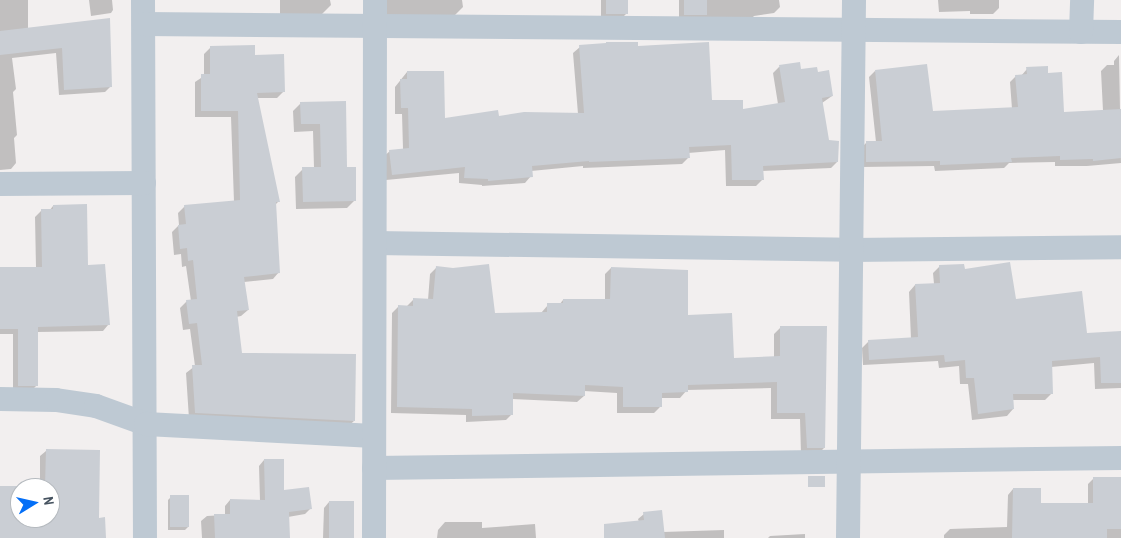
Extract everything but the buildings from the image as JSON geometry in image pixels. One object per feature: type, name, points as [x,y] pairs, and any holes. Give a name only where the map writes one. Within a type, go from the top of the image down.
[{"type":"street","points":[[143,0],[145,538]]},
{"type":"street","points":[[374,538],[375,0]]},
{"type":"street","points":[[848,538],[854,0]]},
{"type":"street","points":[[1081,32],[1082,0]]},
{"type":"street","points":[[144,24],[855,28],[1121,32]]},
{"type":"street","points":[[0,184],[144,183]]},
{"type":"street","points":[[375,243],[852,250],[1121,247]]},
{"type":"street","points":[[0,399],[56,400],[96,406],[146,424],[374,436]]},
{"type":"street","points":[[374,468],[1121,458]]}]
